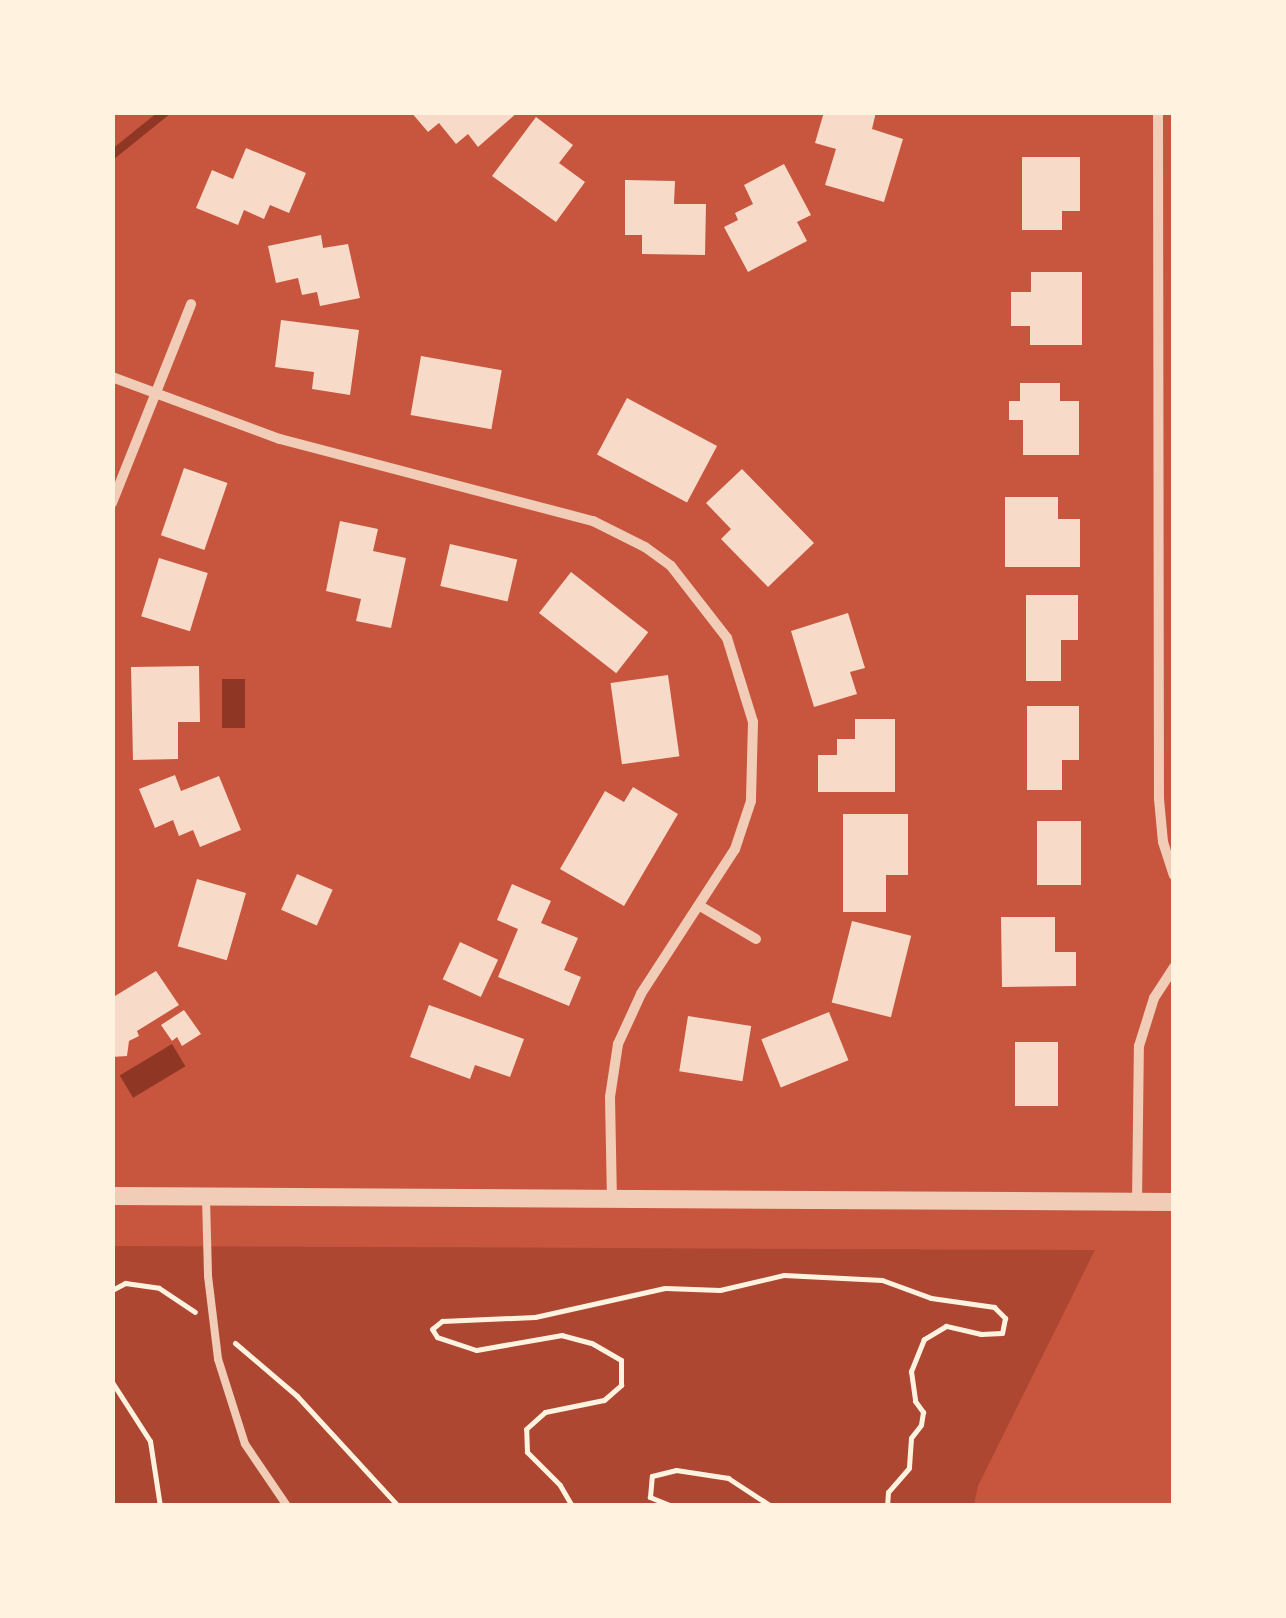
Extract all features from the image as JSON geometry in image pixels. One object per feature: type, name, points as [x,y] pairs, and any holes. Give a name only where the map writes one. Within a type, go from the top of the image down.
[{"type":"street","points":[[1158,112],[1159,799],[1163,842],[1174,875]]},
{"type":"street","points":[[112,503],[192,304]]},
{"type":"street","points":[[112,377],[280,439],[594,521],[645,547],[671,566],[727,638],[754,722],[754,776],[744,826],[700,906],[641,994],[618,1044],[610,1097],[612,1199]]},
{"type":"street","points":[[700,906],[756,940]]},
{"type":"street","points":[[1137,1202],[1140,1046],[1154,998],[1174,966]]},
{"type":"street","points":[[112,1196],[1174,1202]]},
{"type":"lane","points":[[206,1196],[211,1322],[228,1398],[245,1444],[287,1506]]},
{"type":"path","points":[[572,1506],[560,1485],[527,1452],[526,1428],[545,1412],[604,1400],[620,1385],[620,1360],[591,1343],[562,1336],[476,1350],[438,1337],[432,1329],[442,1321],[534,1317],[666,1288],[720,1290],[784,1276],[882,1280],[931,1298],[994,1307],[1005,1318],[1002,1333],[981,1334],[946,1326],[924,1339],[911,1371],[915,1401],[923,1412],[921,1425],[912,1438],[910,1468],[888,1492],[888,1506]]},
{"type":"path","points":[[112,1290],[125,1283],[159,1288],[211,1322],[297,1396],[398,1506]]},
{"type":"path","points":[[112,1382],[150,1441],[160,1506]]},
{"type":"path","points":[[672,1506],[650,1497],[652,1476],[676,1470],[728,1478],[771,1506]]},
{"type":"shaded area","points":[[222,679],[245,679],[245,728],[222,728]]},
{"type":"shaded area","points":[[172,1044],[185,1066],[133,1098],[120,1075]]},
{"type":"shaded area","points":[[113,1246],[1095,1250],[978,1486],[974,1505],[113,1506]]},
{"type":"building","points":[[411,112],[518,112],[478,147],[468,134],[456,144],[439,123],[428,132]]},
{"type":"building","points":[[824,112],[876,112],[872,129],[903,139],[884,202],[825,185],[836,149],[815,143]]},
{"type":"building","points":[[536,117],[573,145],[559,163],[585,182],[556,222],[492,176]]},
{"type":"building","points":[[246,148],[306,173],[289,213],[270,205],[264,219],[244,210],[238,225],[196,208],[212,170],[233,179]]},
{"type":"building","points":[[1022,157],[1080,157],[1080,211],[1062,211],[1062,230],[1022,230]]},
{"type":"building","points":[[784,164],[811,215],[797,222],[807,241],[748,272],[724,227],[738,220],[735,213],[753,204],[744,185]]},
{"type":"building","points":[[625,180],[675,181],[674,204],[706,204],[705,255],[642,254],[642,235],[625,235]]},
{"type":"building","points":[[321,235],[323,248],[348,244],[360,298],[320,306],[317,292],[302,295],[298,278],[276,283],[268,246]]},
{"type":"building","points":[[1031,272],[1082,272],[1082,345],[1030,345],[1030,326],[1011,326],[1011,292],[1031,292]]},
{"type":"building","points":[[281,320],[359,330],[350,395],[312,389],[314,372],[275,367]]},
{"type":"building","points":[[421,356],[502,370],[491,429],[411,415]]},
{"type":"building","points":[[1020,383],[1060,383],[1060,401],[1079,401],[1079,455],[1023,455],[1023,420],[1009,420],[1009,401],[1020,401]]},
{"type":"building","points":[[627,398],[717,446],[687,502],[597,455]]},
{"type":"building","points":[[184,468],[227,483],[204,550],[161,535]]},
{"type":"building","points":[[742,469],[814,543],[768,587],[721,539],[731,529],[706,503]]},
{"type":"building","points":[[1005,497],[1058,497],[1058,519],[1080,519],[1080,567],[1005,567]]},
{"type":"building","points":[[340,521],[378,529],[373,551],[406,558],[391,628],[356,621],[361,599],[326,591]]},
{"type":"building","points":[[450,544],[517,560],[508,601],[440,586]]},
{"type":"building","points":[[159,558],[208,573],[190,631],[141,616]]},
{"type":"building","points":[[571,572],[648,632],[616,673],[539,613]]},
{"type":"building","points":[[1026,595],[1078,595],[1078,640],[1061,640],[1061,681],[1026,681]]},
{"type":"building","points":[[848,613],[865,668],[850,672],[857,694],[814,707],[791,631]]},
{"type":"building","points":[[199,666],[200,722],[178,722],[178,759],[133,760],[131,667]]},
{"type":"building","points":[[668,675],[679,756],[622,764],[611,683]]},
{"type":"building","points":[[1027,706],[1079,706],[1079,760],[1062,760],[1062,790],[1027,790]]},
{"type":"building","points":[[855,719],[895,719],[895,792],[818,792],[818,755],[837,755],[837,739],[855,739]]},
{"type":"building","points":[[175,775],[181,791],[219,776],[241,830],[200,847],[193,830],[179,836],[173,820],[155,828],[139,789]]},
{"type":"building","points":[[633,787],[678,814],[624,906],[560,869],[605,791],[624,802]]},
{"type":"building","points":[[843,814],[908,814],[908,875],[886,875],[886,912],[843,912]]},
{"type":"building","points":[[1037,821],[1081,821],[1081,885],[1037,885]]},
{"type":"building","points":[[297,874],[333,890],[317,925],[281,910]]},
{"type":"building","points":[[197,879],[246,893],[227,960],[178,946]]},
{"type":"building","points":[[512,884],[551,901],[541,923],[578,938],[564,970],[581,977],[569,1006],[498,977],[518,929],[497,920]]},
{"type":"building","points":[[1001,917],[1055,917],[1055,952],[1076,952],[1076,986],[1002,987]]},
{"type":"building","points":[[852,921],[911,936],[891,1017],[832,1003]]},
{"type":"building","points":[[460,942],[498,960],[481,997],[443,979]]},
{"type":"building","points":[[156,971],[179,1005],[137,1031],[139,1036],[129,1041],[127,1056],[112,1057],[115,996]]},
{"type":"building","points":[[429,1005],[524,1039],[510,1077],[475,1065],[470,1079],[410,1057]]},
{"type":"building","points":[[184,1010],[201,1034],[182,1046],[177,1037],[172,1041],[161,1025]]},
{"type":"building","points":[[829,1012],[848,1060],[781,1088],[761,1039]]},
{"type":"building","points":[[688,1016],[751,1026],[742,1081],[679,1071]]},
{"type":"building","points":[[1015,1042],[1058,1042],[1058,1106],[1015,1106]]},
{"type":"waterway","points":[[112,154],[164,112]]}]
